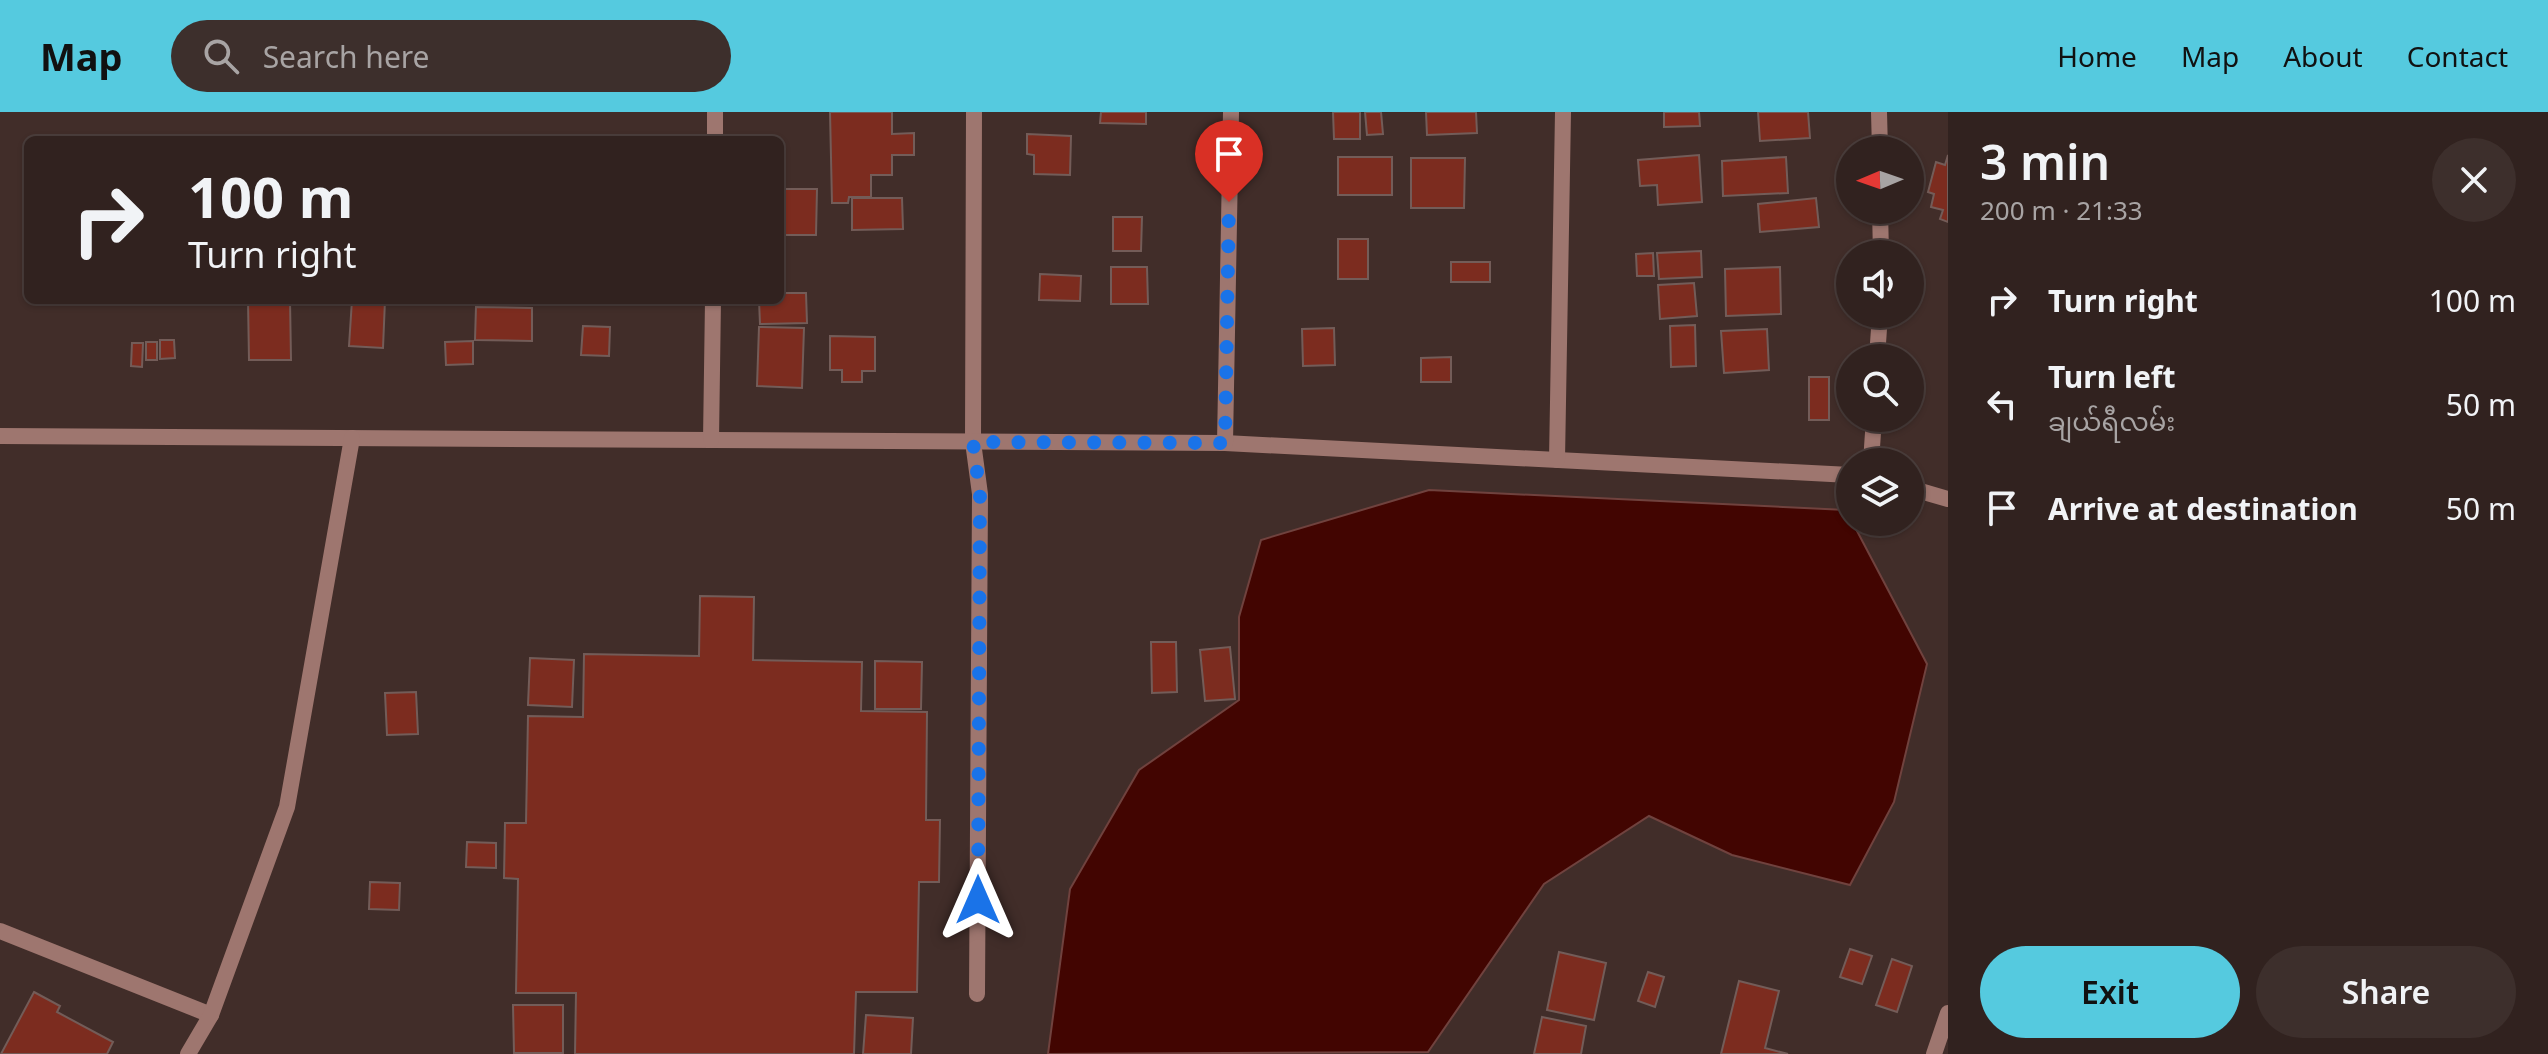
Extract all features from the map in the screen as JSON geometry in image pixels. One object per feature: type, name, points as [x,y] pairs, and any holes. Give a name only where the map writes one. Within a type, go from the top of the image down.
[{"type":"street","points":[[715,112],[715,136]]},
{"type":"street","points":[[974,112],[973,442],[980,494],[977,994]]},
{"type":"street","points":[[1225,443],[1231,112]]},
{"type":"street","points":[[1557,460],[1563,112]]},
{"type":"street","points":[[1879,112],[1880,136]]},
{"type":"street","points":[[711,440],[713,304]]},
{"type":"street","points":[[0,436],[1225,443],[1836,474]]},
{"type":"street","points":[[188,1054],[211,1015],[287,807],[352,438]]},
{"type":"street","points":[[1924,492],[1948,499]]},
{"type":"street","points":[[0,931],[211,1015]]},
{"type":"street","points":[[1934,1054],[1948,1013]]},
{"type":"shaded area","points":[[1429,490],[1836,510],[1836,536],[1860,536],[1927,664],[1894,802],[1850,885],[1732,855],[1649,816],[1544,884],[1428,1052],[1048,1054],[1070,889],[1139,770],[1239,700],[1239,617],[1261,540]]},
{"type":"building","points":[[830,112],[892,112],[892,134],[914,133],[914,155],[892,155],[892,175],[871,175],[871,197],[849,197],[848,203],[832,203]]},
{"type":"building","points":[[1101,112],[1146,112],[1146,124],[1100,123]]},
{"type":"building","points":[[1333,112],[1360,112],[1360,139],[1334,139]]},
{"type":"building","points":[[1365,112],[1381,112],[1383,134],[1367,135]]},
{"type":"building","points":[[1426,112],[1476,112],[1477,133],[1427,135]]},
{"type":"building","points":[[1664,112],[1699,112],[1700,126],[1664,127]]},
{"type":"building","points":[[1758,112],[1808,112],[1810,138],[1760,141]]},
{"type":"building","points":[[1027,134],[1071,136],[1070,175],[1034,174],[1034,155],[1027,154]]},
{"type":"building","points":[[1699,155],[1702,202],[1658,205],[1657,185],[1640,186],[1638,160]]},
{"type":"building","points":[[1948,155],[1948,222],[1940,219],[1943,210],[1931,207],[1934,194],[1928,192],[1936,162],[1945,165]]},
{"type":"building","points":[[1338,157],[1392,157],[1392,195],[1338,195]]},
{"type":"building","points":[[1786,157],[1788,193],[1723,196],[1722,161]]},
{"type":"building","points":[[1411,158],[1465,158],[1464,208],[1411,208]]},
{"type":"building","points":[[784,189],[817,189],[816,235],[784,235]]},
{"type":"building","points":[[852,198],[902,198],[903,229],[852,230]]},
{"type":"building","points":[[1816,198],[1819,227],[1760,232],[1758,204]]},
{"type":"building","points":[[1113,217],[1142,217],[1141,251],[1113,251]]},
{"type":"building","points":[[1338,239],[1368,239],[1368,279],[1338,279]]},
{"type":"building","points":[[1701,251],[1702,277],[1659,279],[1657,253]]},
{"type":"building","points":[[1653,253],[1654,276],[1637,276],[1636,254]]},
{"type":"building","points":[[1451,262],[1490,262],[1490,282],[1451,282]]},
{"type":"building","points":[[1111,267],[1147,267],[1148,304],[1111,304]]},
{"type":"building","points":[[1780,267],[1781,314],[1726,316],[1725,269]]},
{"type":"building","points":[[1040,274],[1081,276],[1080,301],[1039,300]]},
{"type":"building","points":[[1694,283],[1697,316],[1660,319],[1658,285]]},
{"type":"building","points":[[784,293],[806,293],[807,323],[760,324],[759,304],[784,304]]},
{"type":"building","points":[[248,304],[290,304],[291,360],[249,360]]},
{"type":"building","points":[[352,304],[385,304],[383,348],[349,346]]},
{"type":"building","points":[[476,307],[532,308],[532,341],[475,340]]},
{"type":"building","points":[[1695,325],[1696,366],[1671,367],[1670,326]]},
{"type":"building","points":[[583,326],[610,327],[609,356],[581,355]]},
{"type":"building","points":[[759,327],[804,328],[802,388],[757,386]]},
{"type":"building","points":[[1334,328],[1335,365],[1303,366],[1302,329]]},
{"type":"building","points":[[1767,329],[1769,370],[1724,373],[1721,331]]},
{"type":"building","points":[[830,336],[875,337],[875,371],[862,371],[862,382],[842,382],[842,370],[830,370]]},
{"type":"building","points":[[160,340],[174,340],[175,358],[160,359]]},
{"type":"building","points":[[473,341],[473,364],[446,365],[445,342]]},
{"type":"building","points":[[146,342],[157,342],[157,360],[146,360]]},
{"type":"building","points":[[132,343],[143,343],[142,367],[131,366]]},
{"type":"building","points":[[1451,357],[1451,382],[1421,382],[1421,358]]},
{"type":"building","points":[[1809,377],[1829,377],[1829,420],[1809,420]]},
{"type":"building","points":[[700,596],[754,597],[753,660],[862,662],[861,711],[927,712],[926,820],[940,820],[939,882],[919,882],[917,992],[856,992],[854,1054],[575,1054],[576,993],[516,993],[518,879],[504,878],[505,823],[526,823],[528,716],[583,717],[584,654],[699,656]]},
{"type":"building","points":[[1151,642],[1176,642],[1177,692],[1152,693]]},
{"type":"building","points":[[1230,647],[1235,699],[1205,701],[1200,650]]},
{"type":"building","points":[[530,658],[574,660],[572,707],[528,705]]},
{"type":"building","points":[[875,661],[922,662],[921,709],[875,709]]},
{"type":"building","points":[[416,692],[418,734],[387,735],[385,693]]},
{"type":"building","points":[[467,842],[496,843],[496,868],[466,867]]},
{"type":"building","points":[[370,882],[400,883],[399,910],[369,909]]},
{"type":"building","points":[[1850,949],[1872,956],[1862,984],[1840,977]]},
{"type":"building","points":[[1559,952],[1606,963],[1594,1020],[1547,1010]]},
{"type":"building","points":[[1892,959],[1912,966],[1897,1012],[1876,1005]]},
{"type":"building","points":[[1648,972],[1664,977],[1655,1007],[1638,1001]]},
{"type":"building","points":[[1739,981],[1779,991],[1765,1048],[1788,1054],[1721,1054]]},
{"type":"building","points":[[34,992],[60,1006],[57,1012],[113,1042],[107,1054],[1,1054]]},
{"type":"building","points":[[513,1005],[563,1005],[563,1053],[514,1053]]},
{"type":"building","points":[[866,1015],[913,1018],[911,1054],[863,1054]]},
{"type":"building","points":[[1542,1017],[1586,1026],[1581,1054],[1534,1054]]},
{"type":"route","points":[[978,900],[980,494],[973,442],[1225,443],[1229,202]]}]
